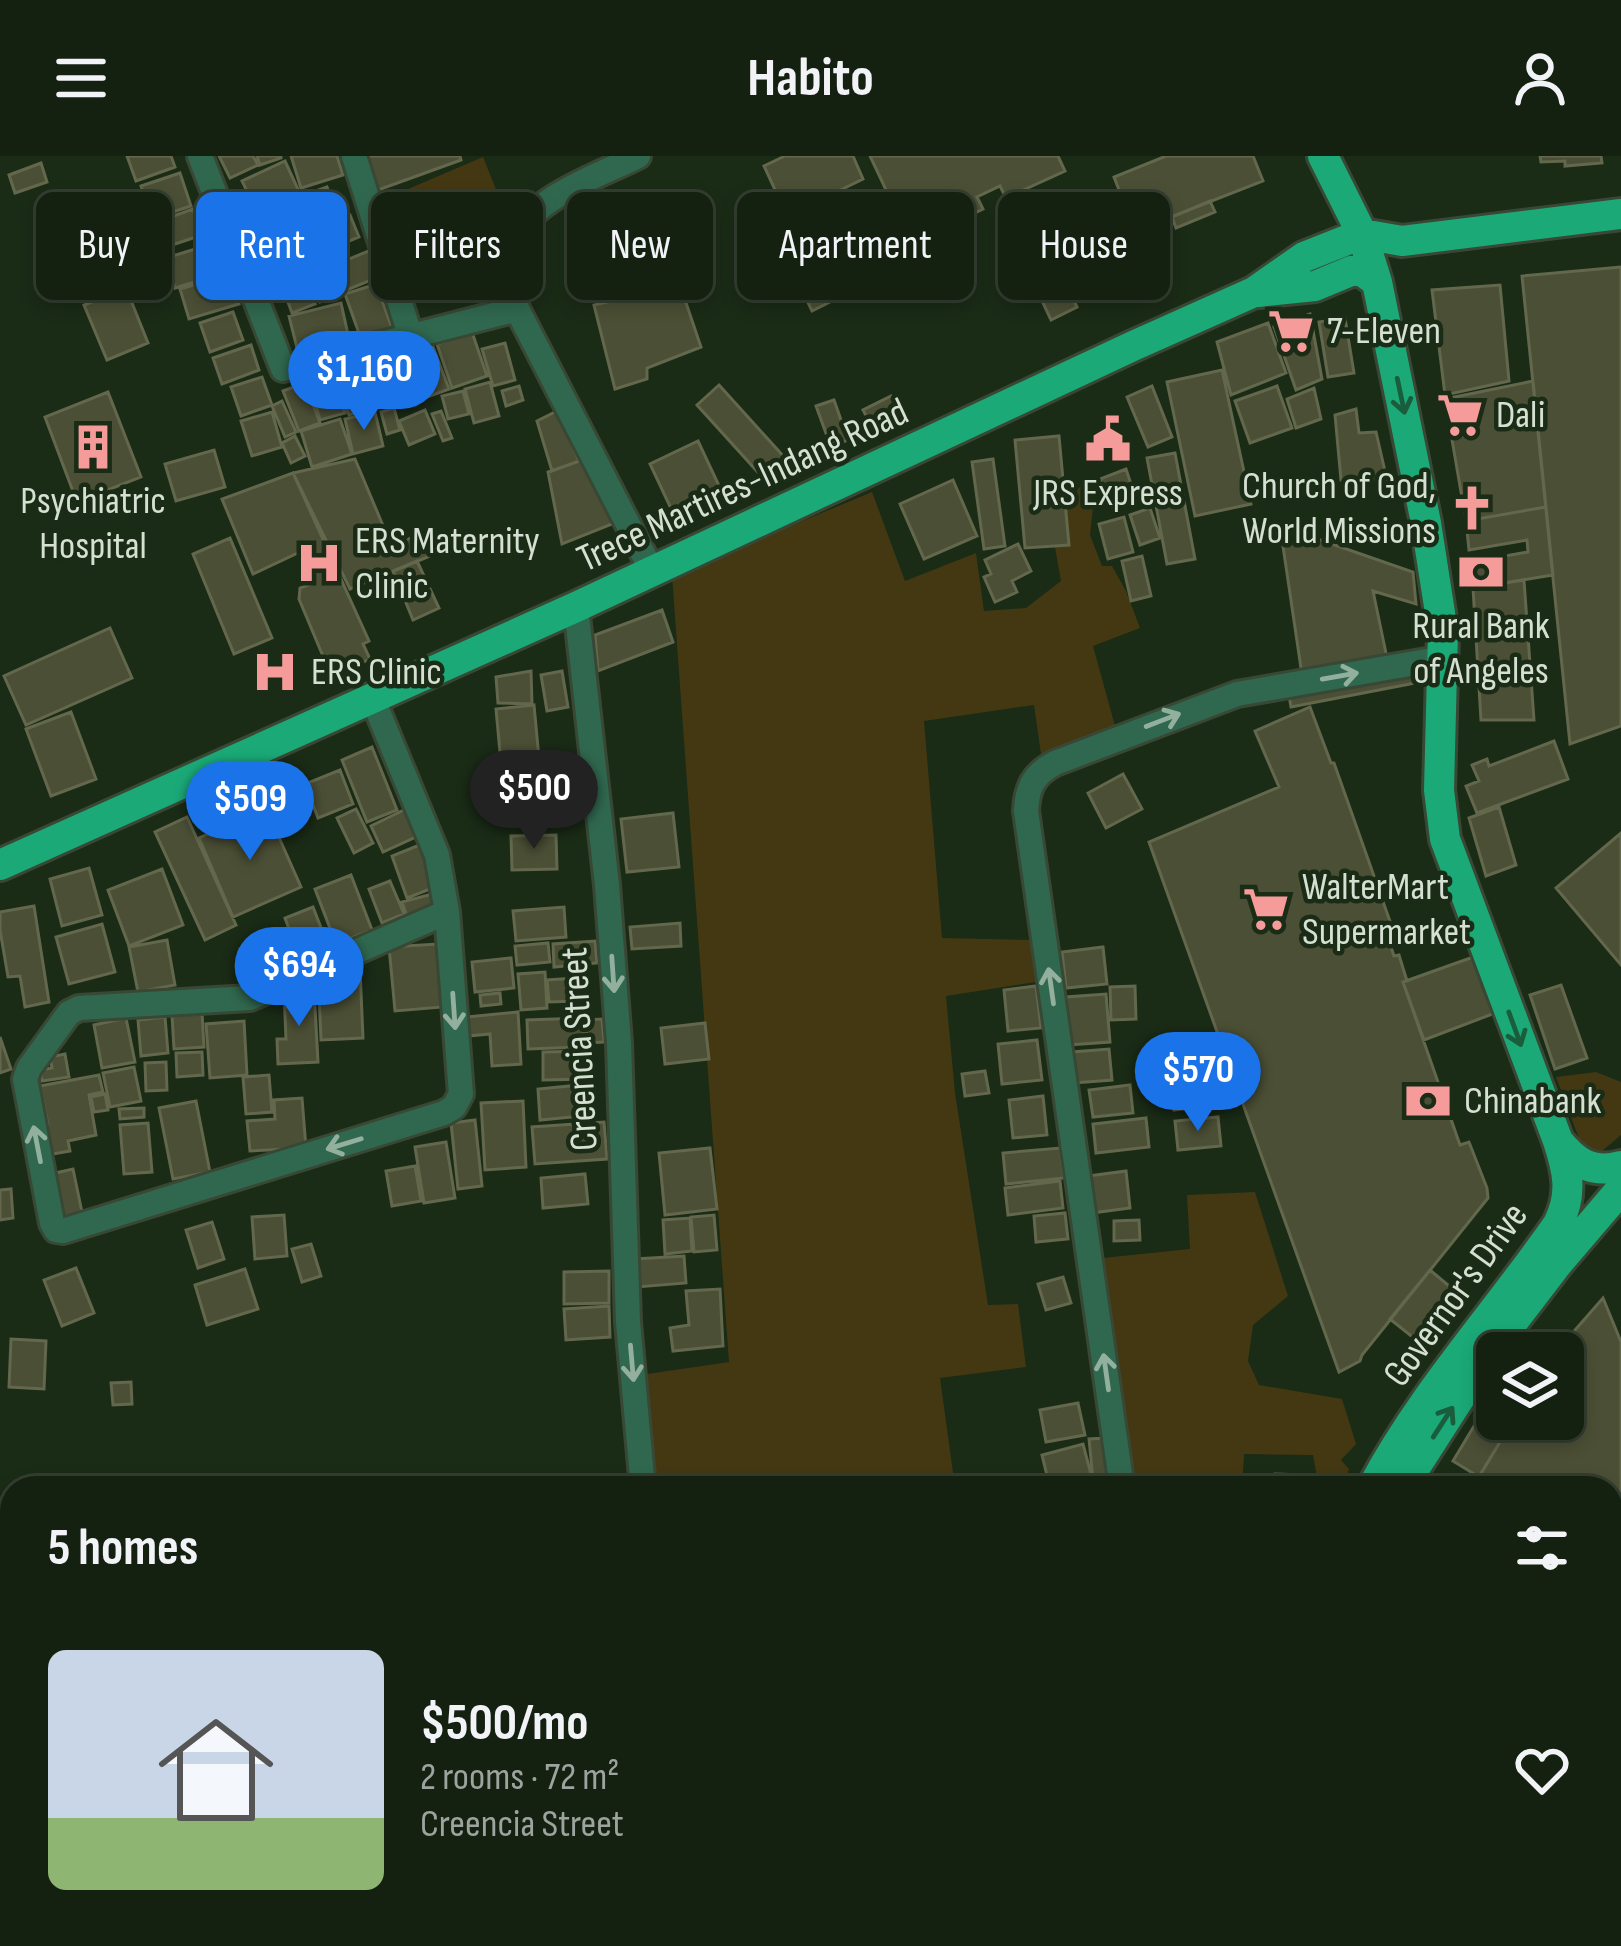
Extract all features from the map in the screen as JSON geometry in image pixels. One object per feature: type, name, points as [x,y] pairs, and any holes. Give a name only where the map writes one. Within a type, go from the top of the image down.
[{"type":"main road","name":"Governor's Drive","points":[[1323,156],[1362,234],[1377,282],[1426,523],[1444,658],[1439,790],[1445,839],[1558,1141],[1569,1187],[1558,1224],[1467,1344],[1379,1476]]},
{"type":"main road","points":[[1362,234],[1402,241],[1621,214]]},
{"type":"main road","name":"Trece Martires-Indang Road","points":[[0,865],[576,607],[1254,292],[1304,257],[1362,234]]},
{"type":"main road","points":[[1377,282],[1380,260],[1402,241]]},
{"type":"main road","name":"Trece Martires-Indang Road","points":[[1254,292],[1315,286],[1352,271],[1362,271],[1377,282]]},
{"type":"main road","points":[[1558,1141],[1588,1167],[1621,1166]]},
{"type":"main road","name":"Governor's Drive","points":[[1410,1476],[1486,1357],[1621,1189]]},
{"type":"street","points":[[200,156],[284,369],[517,310]]},
{"type":"street","points":[[354,156],[410,335]]},
{"type":"street","points":[[638,156],[533,213],[517,236],[512,274],[517,310],[652,571]]},
{"type":"street","name":"Creencia Street","points":[[576,607],[599,799],[619,1043],[628,1322],[642,1476]]},
{"type":"street","points":[[1120,1476],[1026,811],[1030,786],[1055,763],[1220,698],[1444,658]]},
{"type":"street","points":[[372,697],[432,839],[447,913],[461,1094],[454,1107],[63,1232],[56,1230],[25,1079],[74,1010],[250,998],[447,913]]},
{"type":"shaded area","points":[[483,157],[497,192],[401,192]]},
{"type":"shaded area","points":[[1096,480],[1090,535],[1102,566],[1112,566],[1126,591],[1140,628],[1093,646],[1115,726],[1041,754],[1034,705],[924,721],[942,938],[1031,940],[1036,982],[946,996],[955,1093],[988,1305],[1018,1304],[1026,1367],[940,1378],[953,1476],[656,1476],[647,1374],[729,1362],[672,575],[872,492],[905,581],[976,553],[984,611],[1026,608],[1061,581],[1047,502]]},
{"type":"shaded area","points":[[1596,1072],[1621,1082],[1621,1135],[1596,1156],[1581,1144],[1556,1077]]},
{"type":"shaded area","points":[[1255,1192],[1288,1296],[1253,1325],[1248,1361],[1259,1385],[1342,1399],[1356,1444],[1341,1460],[1349,1469],[1346,1476],[1317,1476],[1313,1455],[1244,1454],[1243,1476],[1130,1476],[1103,1258],[1190,1249],[1187,1195]]},
{"type":"building","points":[[127,156],[171,156],[175,167],[136,181]]},
{"type":"building","points":[[219,156],[253,156],[258,165],[230,178]]},
{"type":"building","points":[[257,156],[281,156],[281,158],[260,165]]},
{"type":"building","points":[[291,156],[337,156],[343,175],[301,188]]},
{"type":"building","points":[[366,156],[460,156],[461,160],[378,190]]},
{"type":"building","points":[[785,156],[853,156],[863,179],[836,192],[776,192],[764,166]]},
{"type":"building","points":[[870,156],[1058,156],[1065,171],[1019,192],[1003,192],[1000,186],[977,197],[983,209],[974,213],[974,192],[887,192]]},
{"type":"building","points":[[1166,156],[1253,156],[1263,181],[1170,217],[1170,192],[1120,192],[1114,177]]},
{"type":"building","points":[[1540,156],[1601,156],[1602,163],[1565,166],[1565,161],[1541,162]]},
{"type":"building","points":[[285,161],[299,192],[247,192],[242,181]]},
{"type":"building","points":[[41,163],[47,182],[15,193],[9,175]]},
{"type":"building","points":[[180,173],[191,206],[172,212],[172,192],[143,192],[141,186]]},
{"type":"building","points":[[1210,201],[1215,212],[1176,228],[1172,217]]},
{"type":"building","points":[[193,209],[196,237],[172,245],[172,217]]},
{"type":"building","points":[[347,216],[359,237],[347,242]]},
{"type":"building","points":[[196,249],[196,282],[175,288],[172,256]]},
{"type":"building","points":[[371,250],[371,280],[347,290],[347,260]]},
{"type":"building","points":[[1621,267],[1621,726],[1570,744],[1522,276]]},
{"type":"building","points":[[196,284],[196,300],[238,300],[239,304],[189,319],[180,289]]},
{"type":"building","points":[[1500,285],[1509,381],[1445,395],[1432,290]]},
{"type":"building","points":[[371,286],[371,300],[382,300],[392,328],[361,339],[347,293]]},
{"type":"building","points":[[96,300],[131,300],[148,343],[107,360],[84,305]]},
{"type":"building","points":[[287,300],[313,300],[315,304],[292,313]]},
{"type":"building","points":[[616,300],[685,300],[701,347],[647,368],[647,379],[615,389],[594,305]]},
{"type":"building","points":[[807,300],[834,300],[812,311]]},
{"type":"building","points":[[1042,300],[1074,300],[1077,307],[1051,320]]},
{"type":"building","points":[[341,303],[349,339],[298,352],[289,316]]},
{"type":"building","points":[[233,312],[243,340],[210,352],[200,323]]},
{"type":"building","points":[[1310,314],[1322,379],[1296,390],[1274,327]]},
{"type":"building","points":[[1345,318],[1354,373],[1328,377],[1319,322]]},
{"type":"building","points":[[1268,323],[1286,373],[1231,395],[1217,342]]},
{"type":"building","points":[[472,332],[487,376],[452,388],[437,344]]},
{"type":"building","points":[[505,343],[515,380],[493,386],[482,349]]},
{"type":"building","points":[[251,345],[259,370],[222,384],[213,358]]},
{"type":"building","points":[[433,347],[449,389],[427,397],[411,355]]},
{"type":"building","points":[[409,353],[422,386],[384,402],[371,368]]},
{"type":"building","points":[[344,367],[359,412],[349,415],[334,370]]},
{"type":"building","points":[[331,369],[345,413],[320,420],[308,377]]},
{"type":"building","points":[[1222,370],[1251,504],[1195,516],[1167,382]]},
{"type":"building","points":[[262,377],[272,405],[241,416],[231,387]]},
{"type":"building","points":[[1533,381],[1546,507],[1466,521],[1445,399]]},
{"type":"building","points":[[490,382],[499,416],[474,423],[465,389]]},
{"type":"building","points":[[305,383],[320,423],[299,431],[283,391]]},
{"type":"building","points":[[719,385],[785,458],[763,478],[697,405]]},
{"type":"building","points":[[519,386],[523,400],[506,406],[502,391]]},
{"type":"building","points":[[1152,386],[1172,437],[1148,447],[1127,397]]},
{"type":"building","points":[[1277,386],[1292,428],[1250,443],[1235,401]]},
{"type":"building","points":[[1314,388],[1321,419],[1296,428],[1287,399]]},
{"type":"building","points":[[463,391],[469,414],[448,419],[442,396]]},
{"type":"building","name":"Psychiatric Hospital","points":[[108,392],[141,477],[77,502],[45,417]]},
{"type":"building","points":[[891,396],[904,422],[877,436],[863,410]]},
{"type":"building","points":[[834,400],[848,440],[831,447],[816,406]]},
{"type":"building","points":[[282,401],[296,432],[285,437],[272,406]]},
{"type":"building","points":[[394,408],[400,430],[387,434],[381,412]]},
{"type":"building","points":[[1356,409],[1359,433],[1376,432],[1387,480],[1341,480],[1335,415]]},
{"type":"building","points":[[425,410],[435,434],[409,445],[399,421]]},
{"type":"building","points":[[441,411],[452,438],[443,441],[432,414]]},
{"type":"building","points":[[557,411],[579,461],[552,471],[537,421]]},
{"type":"building","points":[[272,412],[282,447],[252,456],[241,421]]},
{"type":"building","points":[[375,412],[383,446],[353,454],[345,419]]},
{"type":"building","points":[[340,419],[352,454],[312,467],[301,431]]},
{"type":"building","points":[[295,436],[305,456],[291,463],[282,443]]},
{"type":"building","points":[[1059,436],[1069,545],[1025,548],[1015,440]]},
{"type":"building","points":[[698,441],[722,492],[674,515],[650,464]]},
{"type":"building","points":[[214,450],[225,487],[176,501],[165,464]]},
{"type":"building","points":[[1175,453],[1195,559],[1167,564],[1147,458]]},
{"type":"building","points":[[355,459],[392,547],[425,531],[435,554],[350,589],[293,473]]},
{"type":"building","points":[[585,459],[617,522],[562,544],[548,472]]},
{"type":"building","points":[[993,459],[1005,546],[984,549],[972,462]]},
{"type":"building","points":[[1126,469],[1131,484],[1106,493],[1100,479]]},
{"type":"building","name":"ERS Maternity Clinic","points":[[293,473],[369,641],[363,644],[370,659],[342,672],[336,661],[325,661],[299,599],[300,588],[314,583],[300,552],[253,574],[222,499]]},
{"type":"building","points":[[953,480],[977,536],[924,559],[900,504]]},
{"type":"building","points":[[1546,507],[1553,575],[1473,588],[1471,562],[1528,552],[1527,540],[1469,550],[1466,521]]},
{"type":"building","points":[[1150,508],[1160,538],[1140,545],[1130,515]]},
{"type":"building","points":[[1124,517],[1133,552],[1108,559],[1099,524]]},
{"type":"building","points":[[1280,526],[1413,572],[1416,604],[1373,591],[1387,658],[1302,675]]},
{"type":"building","points":[[230,538],[272,638],[234,654],[193,554]]},
{"type":"building","points":[[1018,544],[1031,571],[1012,581],[1017,592],[995,602],[984,577],[991,574],[985,560]]},
{"type":"building","points":[[1142,556],[1151,596],[1131,601],[1122,561]]},
{"type":"building","points":[[417,561],[439,608],[413,620],[393,571]]},
{"type":"building","points":[[1524,580],[1534,720],[1481,720],[1473,588]]},
{"type":"building","points":[[662,610],[673,642],[598,671],[595,635]]},
{"type":"building","points":[[110,628],[132,678],[26,725],[4,676]]},
{"type":"building","points":[[1412,666],[1415,683],[1291,707],[1288,690]]},
{"type":"building","points":[[531,671],[532,704],[498,703],[496,677]]},
{"type":"building","points":[[562,671],[568,707],[547,711],[541,675]]},
{"type":"building","points":[[534,705],[540,769],[576,766],[579,801],[505,807],[496,709]]},
{"type":"building","points":[[1310,707],[1392,927],[1385,929],[1394,956],[1399,955],[1407,981],[1403,982],[1460,1145],[1469,1142],[1488,1198],[1360,1361],[1339,1372],[1149,842],[1279,787],[1255,731]]},
{"type":"building","points":[[71,712],[96,779],[51,796],[26,729]]},
{"type":"building","points":[[1554,741],[1568,779],[1477,813],[1466,786],[1479,781],[1472,765],[1487,759],[1489,766]]},
{"type":"building","points":[[372,747],[397,810],[367,822],[342,760]]},
{"type":"building","points":[[340,770],[353,804],[318,818],[305,784]]},
{"type":"building","points":[[1123,774],[1142,809],[1106,828],[1088,793]]},
{"type":"building","points":[[296,794],[305,812],[282,824],[273,806]]},
{"type":"building","points":[[1499,807],[1516,865],[1486,876],[1469,818]]},
{"type":"building","points":[[266,808],[301,887],[233,917],[199,838]]},
{"type":"building","points":[[356,809],[373,843],[354,853],[337,818]]},
{"type":"building","points":[[406,809],[418,836],[383,852],[371,826]]},
{"type":"building","points":[[673,813],[679,867],[627,872],[621,819]]},
{"type":"building","points":[[187,817],[236,925],[205,940],[155,832]]},
{"type":"building","points":[[1621,833],[1621,965],[1556,888]]},
{"type":"building","points":[[556,835],[557,869],[512,870],[511,836]]},
{"type":"building","points":[[422,844],[438,886],[407,898],[392,856]]},
{"type":"building","points":[[89,868],[102,915],[62,926],[50,879]]},
{"type":"building","points":[[162,869],[183,925],[129,946],[108,890]]},
{"type":"building","points":[[351,875],[372,930],[336,944],[315,889]]},
{"type":"building","points":[[390,881],[404,914],[382,923],[369,889]]},
{"type":"building","points":[[432,894],[435,912],[409,922],[402,902]]},
{"type":"building","points":[[34,906],[49,1002],[25,1007],[20,976],[8,977],[0,912]]},
{"type":"building","points":[[313,907],[330,951],[301,962],[285,918]]},
{"type":"building","points":[[564,907],[566,937],[516,941],[513,911]]},
{"type":"building","points":[[680,923],[681,946],[632,949],[630,927]]},
{"type":"building","points":[[102,924],[115,972],[69,984],[56,937]]},
{"type":"building","points":[[284,933],[296,965],[252,982],[240,949]]},
{"type":"building","points":[[167,940],[175,985],[138,992],[129,947]]},
{"type":"building","points":[[595,941],[597,963],[554,967],[553,944]]},
{"type":"building","points":[[548,943],[550,962],[517,965],[515,946]]},
{"type":"building","points":[[438,944],[443,1007],[395,1011],[389,947]]},
{"type":"building","points":[[1103,947],[1107,984],[1066,988],[1062,952]]},
{"type":"building","points":[[1476,956],[1495,1013],[1424,1040],[1403,982]]},
{"type":"building","points":[[511,958],[514,988],[475,992],[472,962]]},
{"type":"building","points":[[360,969],[363,1038],[321,1040],[318,971]]},
{"type":"building","points":[[545,972],[547,1008],[521,1010],[518,974]]},
{"type":"building","points":[[576,978],[577,1001],[549,1002],[547,980]]},
{"type":"building","points":[[1561,985],[1587,1058],[1555,1069],[1530,995]]},
{"type":"building","points":[[1036,986],[1041,1028],[1008,1031],[1004,990]]},
{"type":"building","points":[[1135,986],[1136,1019],[1111,1020],[1110,987]]},
{"type":"building","points":[[314,989],[318,1062],[278,1064],[277,1039],[286,1039],[284,991]]},
{"type":"building","points":[[500,993],[501,1004],[481,1006],[480,995]]},
{"type":"building","points":[[1106,994],[1110,1042],[1069,1045],[1066,997]]},
{"type":"building","points":[[518,1012],[521,1064],[492,1066],[490,1034],[468,1036],[466,1017]]},
{"type":"building","points":[[202,1013],[204,1047],[174,1049],[172,1015]]},
{"type":"building","points":[[165,1017],[168,1053],[141,1056],[138,1020]]},
{"type":"building","points":[[126,1018],[135,1062],[102,1068],[94,1025]]},
{"type":"building","points":[[583,1018],[584,1047],[528,1049],[527,1020]]},
{"type":"building","points":[[602,1019],[604,1042],[587,1043],[586,1020]]},
{"type":"building","points":[[244,1021],[247,1075],[210,1078],[206,1024]]},
{"type":"building","points":[[705,1023],[709,1059],[665,1064],[661,1028]]},
{"type":"building","points":[[0,1037],[11,1069],[0,1073]]},
{"type":"building","points":[[1037,1040],[1042,1080],[1002,1084],[998,1044]]},
{"type":"building","points":[[1109,1049],[1112,1080],[1074,1083],[1072,1052]]},
{"type":"building","points":[[593,1051],[594,1079],[543,1080],[543,1052]]},
{"type":"building","points":[[202,1052],[203,1075],[177,1077],[176,1053]]},
{"type":"building","points":[[65,1054],[69,1077],[42,1081],[40,1070],[52,1068],[50,1057]]},
{"type":"building","points":[[166,1062],[167,1090],[146,1091],[145,1063]]},
{"type":"building","points":[[134,1067],[141,1101],[110,1107],[103,1073]]},
{"type":"building","points":[[985,1071],[989,1093],[965,1096],[962,1074]]},
{"type":"building","points":[[1207,1074],[1210,1106],[1174,1110],[1170,1078]]},
{"type":"building","points":[[99,1075],[103,1092],[89,1095],[96,1135],[68,1141],[70,1151],[47,1155],[41,1126],[48,1125],[40,1086]]},
{"type":"building","points":[[269,1075],[272,1112],[246,1114],[243,1077]]},
{"type":"building","points":[[580,1085],[583,1116],[540,1120],[538,1089]]},
{"type":"building","points":[[1130,1085],[1133,1113],[1093,1117],[1089,1090]]},
{"type":"building","points":[[105,1094],[108,1110],[94,1112],[91,1097]]},
{"type":"building","points":[[1043,1096],[1047,1135],[1013,1138],[1009,1100]]},
{"type":"building","points":[[302,1098],[306,1148],[250,1151],[247,1121],[275,1119],[274,1100]]},
{"type":"building","points":[[196,1101],[210,1172],[173,1179],[159,1108]]},
{"type":"building","points":[[523,1101],[526,1167],[485,1170],[481,1103]]},
{"type":"building","points":[[144,1108],[144,1117],[120,1119],[119,1109]]},
{"type":"building","points":[[1218,1117],[1221,1146],[1178,1150],[1175,1121]]},
{"type":"building","points":[[1146,1118],[1149,1147],[1096,1153],[1093,1124]]},
{"type":"building","points":[[475,1120],[482,1186],[458,1189],[451,1123]]},
{"type":"building","points":[[604,1122],[607,1159],[535,1164],[532,1127]]},
{"type":"building","points":[[148,1123],[152,1172],[124,1174],[120,1125]]},
{"type":"building","points":[[446,1142],[455,1198],[424,1203],[415,1147]]},
{"type":"building","points":[[710,1148],[717,1209],[665,1215],[659,1153]]},
{"type":"building","points":[[1060,1148],[1064,1178],[1006,1184],[1003,1153]]},
{"type":"building","points":[[415,1166],[421,1201],[392,1206],[386,1171]]},
{"type":"building","points":[[73,1169],[83,1217],[60,1221],[51,1174]]},
{"type":"building","points":[[1126,1171],[1130,1208],[1092,1213],[1088,1176]]},
{"type":"building","points":[[585,1174],[588,1204],[543,1208],[541,1178]]},
{"type":"building","points":[[1060,1181],[1063,1208],[1008,1215],[1005,1188]]},
{"type":"building","points":[[11,1189],[13,1218],[0,1220],[0,1190]]},
{"type":"building","points":[[1065,1213],[1068,1239],[1036,1242],[1034,1216]]},
{"type":"building","points":[[284,1215],[287,1256],[255,1259],[252,1217]]},
{"type":"building","points":[[714,1215],[717,1250],[694,1252],[691,1217]]},
{"type":"building","points":[[690,1218],[692,1251],[665,1254],[663,1220]]},
{"type":"building","points":[[1139,1220],[1140,1240],[1114,1241],[1114,1221]]},
{"type":"building","points":[[212,1222],[224,1259],[198,1268],[186,1230]]},
{"type":"building","points":[[311,1244],[321,1276],[302,1282],[292,1249]]},
{"type":"building","points":[[684,1256],[686,1283],[637,1287],[635,1259]]},
{"type":"building","points":[[76,1268],[94,1313],[62,1326],[44,1280]]},
{"type":"building","points":[[245,1269],[258,1309],[207,1325],[195,1285]]},
{"type":"building","points":[[1430,1270],[1460,1295],[1421,1344],[1390,1319]]},
{"type":"building","points":[[609,1271],[609,1303],[564,1304],[564,1272]]},
{"type":"building","points":[[1063,1277],[1071,1303],[1046,1310],[1038,1284]]},
{"type":"building","points":[[720,1289],[723,1346],[673,1351],[670,1328],[689,1325],[686,1291]]},
{"type":"building","points":[[1603,1298],[1621,1342],[1621,1476],[1479,1476],[1501,1440],[1584,1440],[1584,1332],[1573,1332]]},
{"type":"building","points":[[609,1306],[610,1337],[566,1340],[564,1309]]},
{"type":"building","points":[[11,1339],[46,1341],[44,1389],[9,1387]]},
{"type":"building","points":[[131,1382],[132,1404],[113,1405],[111,1383]]},
{"type":"building","points":[[1078,1403],[1085,1435],[1046,1442],[1040,1410]]},
{"type":"building","points":[[1476,1423],[1476,1440],[1501,1440],[1477,1476],[1453,1461]]},
{"type":"building","points":[[1105,1438],[1108,1476],[1093,1476],[1089,1439]]},
{"type":"building","points":[[1083,1444],[1091,1476],[1047,1476],[1042,1455]]},
{"type":"place","name":"7-Eleven","points":[[1291,331]]},
{"type":"place","name":"Dali","points":[[1460,415]]},
{"type":"place","name":"JRS Express","points":[[1108,439]]},
{"type":"place","name":"Psychiatric Hospital","points":[[93,447]]},
{"type":"place","name":"Church of God, World Missions","points":[[1472,508]]},
{"type":"place","name":"ERS Maternity Clinic","points":[[319,563]]},
{"type":"place","name":"Rural Bank of Angeles","points":[[1481,572]]},
{"type":"place","name":"ERS Clinic","points":[[275,672]]},
{"type":"place","name":"WalterMart Supermarket","points":[[1266,909]]},
{"type":"place","name":"Chinabank","points":[[1428,1101]]}]
